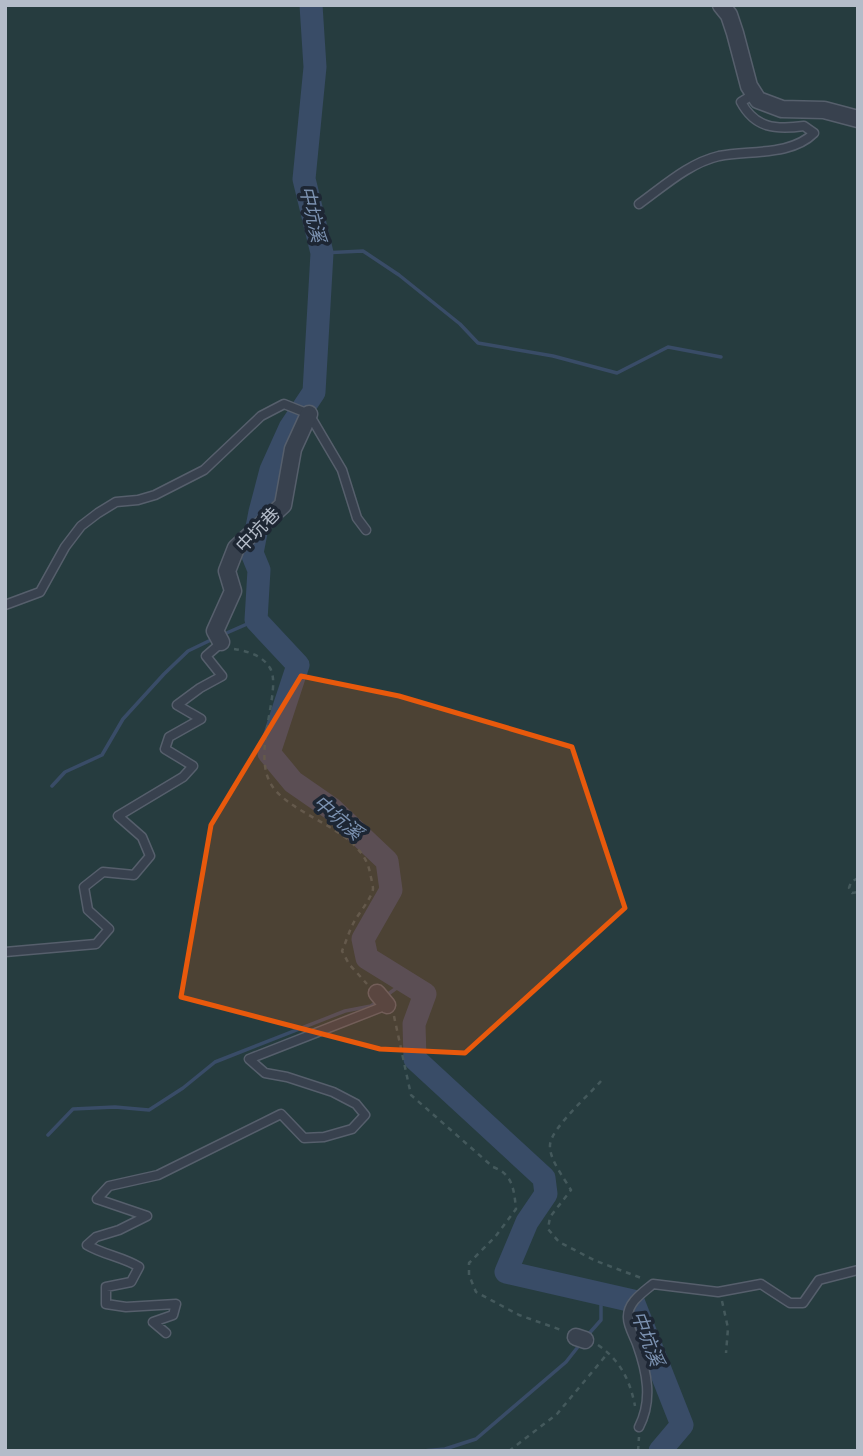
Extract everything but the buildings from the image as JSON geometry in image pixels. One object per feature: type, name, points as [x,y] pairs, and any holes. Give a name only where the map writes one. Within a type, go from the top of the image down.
[{"type":"street","points":[[721,5],[729,15],[749,86],[758,100],[782,109],[824,110],[858,119]]},
{"type":"street","name":"中坑巷","points":[[219,639],[233,591],[227,571],[236,548],[283,505],[293,449],[308,414]]},
{"type":"lane","points":[[639,204],[683,171],[718,157],[784,148],[805,142],[814,133],[803,126],[791,128],[762,124],[748,116],[741,102],[754,94]]},
{"type":"lane","points":[[5,605],[40,592],[65,547],[81,526],[98,513],[116,502],[155,495],[204,470],[261,416],[284,404],[308,414],[342,470],[357,519],[366,530]]},
{"type":"lane","points":[[5,952],[96,944],[109,929],[88,910],[84,887],[103,872],[135,875],[150,856],[142,837],[118,816],[183,777],[192,766],[165,749],[169,737],[201,719],[177,705],[222,676],[206,656],[219,639]]},
{"type":"lane","points":[[166,1332],[153,1322],[173,1315],[176,1304],[126,1307],[106,1304],[106,1287],[131,1282],[139,1267],[125,1258],[101,1252],[88,1245],[96,1237],[119,1230],[147,1216],[97,1199],[109,1186],[158,1175],[281,1114],[304,1138],[324,1137],[352,1129],[365,1115],[356,1104],[312,1084],[265,1073],[249,1059],[382,999]]},
{"type":"lane","points":[[639,1427],[647,1412],[644,1364],[627,1318],[633,1301],[653,1284],[718,1292],[761,1284],[790,1303],[803,1303],[819,1279],[858,1270]]},
{"type":"path","points":[[219,639],[228,648],[251,651],[270,667],[273,682],[263,750],[264,768],[270,785],[289,801],[355,844],[368,862],[373,890],[352,925],[342,951],[349,964],[393,1013],[411,1095],[493,1167],[504,1171],[514,1187],[516,1209],[495,1237],[469,1263],[469,1275],[476,1293],[520,1315],[600,1346],[616,1360],[627,1377],[639,1427],[638,1451]]},
{"type":"path","points":[[858,878],[851,882],[849,888],[852,893],[858,892]]},
{"type":"path","points":[[601,1081],[556,1132],[550,1145],[554,1160],[570,1190],[550,1217],[548,1229],[559,1242],[596,1261],[639,1275],[653,1284]]},
{"type":"path","points":[[718,1292],[728,1328],[726,1353]]},
{"type":"path","points":[[509,1451],[557,1414],[608,1353]]},
{"type":"highlighted area","points":[[301,676],[399,696],[572,747],[625,908],[465,1053],[380,1049],[181,997],[211,825]]},
{"type":"green space","points":[[5,5],[858,5],[858,1451],[5,1451]]},
{"type":"waterway","name":"中坑溪","points":[[311,5],[315,67],[304,179],[322,253],[314,392],[290,428],[271,470],[252,553],[259,570],[256,620],[298,665],[269,753],[293,782],[332,809],[387,861],[391,890],[363,939],[367,958],[425,994],[414,1024],[415,1059],[544,1178],[546,1194],[527,1222],[506,1272],[633,1301],[682,1425],[660,1451]]},
{"type":"waterway","points":[[322,253],[363,251],[399,275],[460,324],[478,343],[553,356],[617,373],[668,347],[721,357]]},
{"type":"waterway","points":[[222,635],[256,620]]},
{"type":"waterway","points":[[52,786],[65,772],[102,755],[123,719],[164,674],[188,651],[215,638]]},
{"type":"waterway","points":[[384,997],[405,982]]},
{"type":"waterway","points":[[48,1135],[73,1109],[115,1107],[149,1110],[183,1088],[215,1062],[345,1011],[371,1006],[378,1001]]},
{"type":"waterway","points":[[586,1337],[601,1320],[601,1295]]},
{"type":"waterway","points":[[423,1451],[445,1449],[476,1439],[566,1362],[581,1343]]}]
